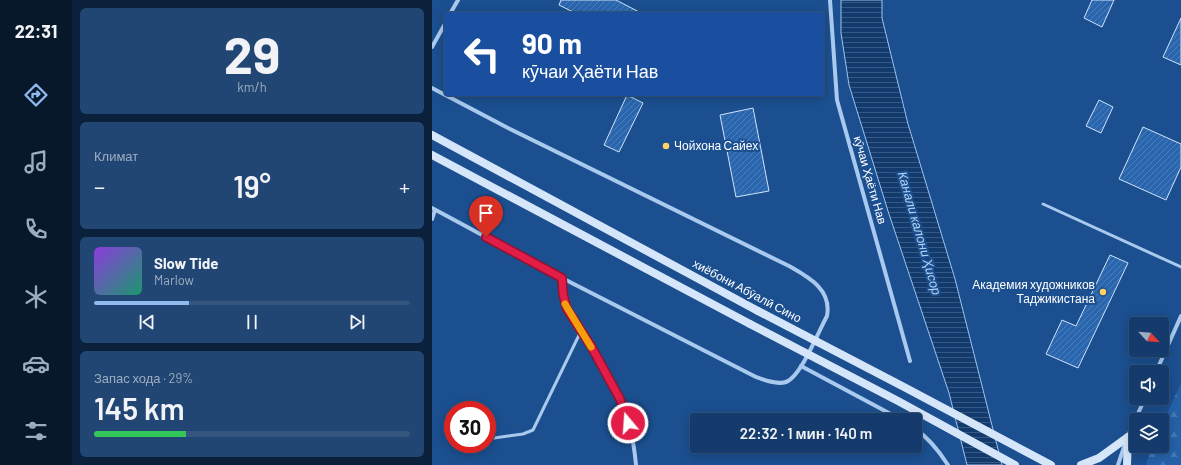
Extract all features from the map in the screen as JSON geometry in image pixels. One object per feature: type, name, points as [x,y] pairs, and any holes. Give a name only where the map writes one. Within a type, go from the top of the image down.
[{"type":"main road","name":"хиёбони Абӯалӣ Сино","points":[[432,135],[758,311],[1051,465]]},
{"type":"main road","points":[[432,155],[898,401],[1016,465]]},
{"type":"main road","points":[[1082,465],[1099,458],[1128,437]]},
{"type":"main road","points":[[1127,465],[1128,437]]},
{"type":"street","points":[[451,12],[458,0]]},
{"type":"street","name":"кӯчаи Ҳаёти Нав","points":[[830,0],[837,100],[910,361]]},
{"type":"street","points":[[432,47],[444,26]]},
{"type":"street","points":[[432,88],[444,94]]},
{"type":"street","points":[[432,219],[434,209],[562,278],[765,381],[786,382],[794,377],[802,366],[827,316],[828,301],[808,277],[508,128],[447,96]]},
{"type":"street","points":[[562,278],[564,302],[567,309],[591,346],[620,399],[632,436],[636,465]]},
{"type":"street","points":[[1159,365],[1181,316]]},
{"type":"street","points":[[802,366],[889,413]]},
{"type":"street","points":[[1118,465],[1142,405]]},
{"type":"street","points":[[922,435],[942,454],[948,465]]},
{"type":"lane","points":[[1043,204],[1181,267]]},
{"type":"lane","points":[[496,438],[523,434],[533,430],[581,331]]},
{"type":"green space","points":[[1181,383],[1181,465],[1146,465],[1150,453],[1169,453],[1169,413],[1167,413]]},
{"type":"water","name":"Канали калони Ҳисор","points":[[841,0],[882,0],[882,18],[908,124],[955,279],[1002,465],[967,465],[949,393],[888,211],[849,85],[841,33]]},
{"type":"building","points":[[561,0],[616,0],[639,12],[573,12],[559,5]]},
{"type":"building","points":[[1092,0],[1114,0],[1102,27],[1084,18]]},
{"type":"building","points":[[1181,18],[1181,65],[1163,57]]},
{"type":"building","points":[[627,96],[643,103],[619,152],[604,145]]},
{"type":"building","points":[[1099,100],[1113,107],[1101,133],[1086,126]]},
{"type":"building","points":[[753,108],[769,191],[736,197],[720,115]]},
{"type":"building","points":[[1143,127],[1181,144],[1181,167],[1166,200],[1119,179]]},
{"type":"building","name":"Академия художников Таджикистана","points":[[1110,255],[1128,263],[1078,368],[1046,354],[1062,320],[1076,326]]},
{"type":"slow traffic","points":[[565,304],[591,347]]},
{"type":"place","name":"Чойхона Сайех","points":[[666,146]]},
{"type":"place","name":"Академия художников Таджикистана","points":[[1103,292]]},
{"type":"route","points":[[486,237],[562,278],[564,302],[567,309],[591,346],[620,399],[628,423]]}]
